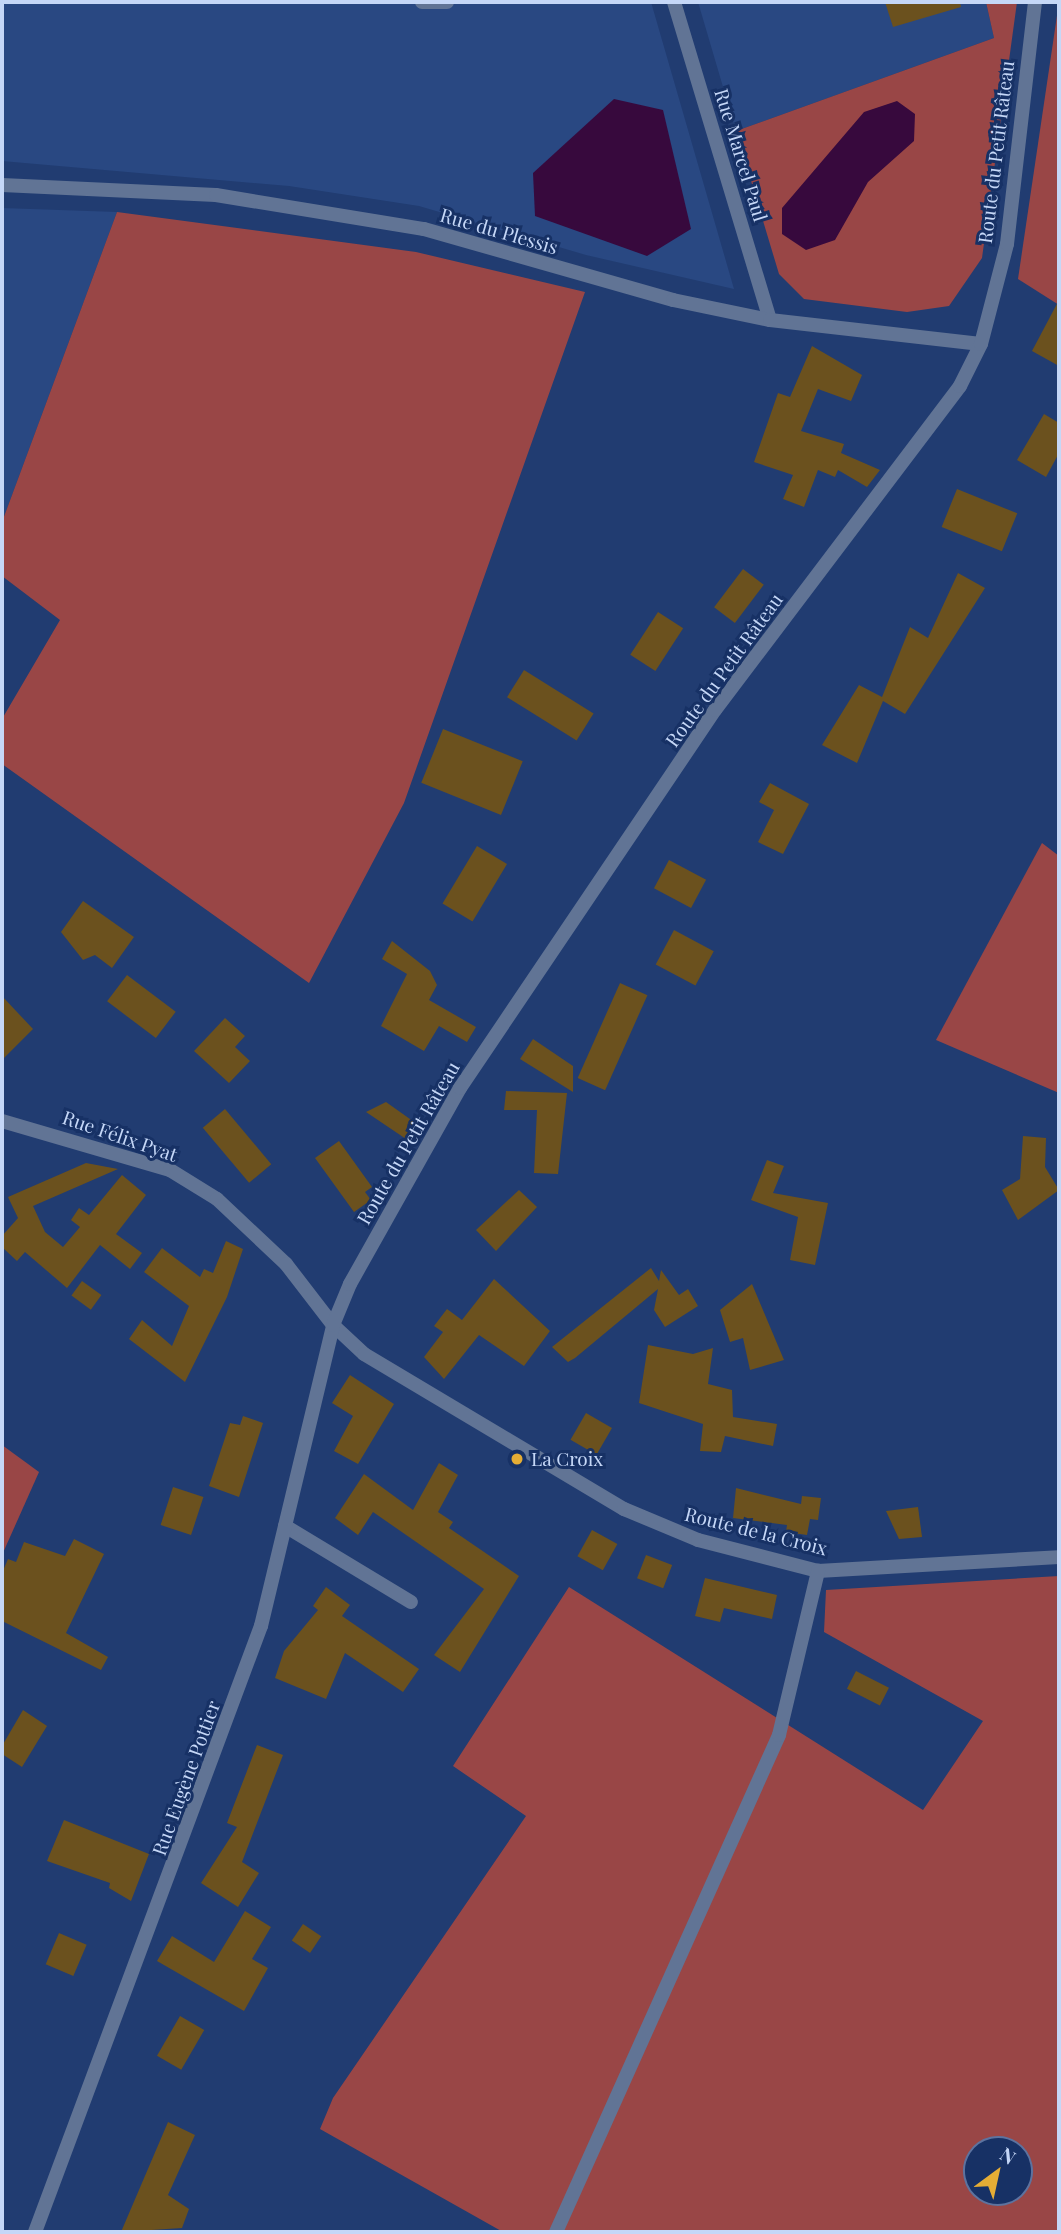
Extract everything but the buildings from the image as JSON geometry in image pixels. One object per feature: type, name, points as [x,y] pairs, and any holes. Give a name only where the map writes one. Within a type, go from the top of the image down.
[{"type":"street","points":[[422,2],[447,2]]},
{"type":"street","name":"Rue Marcel Paul","points":[[674,2],[770,320]]},
{"type":"street","name":"Route du Petit Râteau","points":[[332,1325],[460,1088],[715,710],[960,386],[981,344],[1007,244],[1035,2]]},
{"type":"street","name":"Rue du Plessis","points":[[2,185],[216,195],[424,229],[673,300],[770,320],[981,344]]},
{"type":"street","name":"Rue Félix Pyat","points":[[2,1122],[170,1170],[217,1199],[286,1264],[332,1325]]},
{"type":"street","name":"Rue Eugène Pottier","points":[[35,2232],[227,1726],[285,1526],[332,1325]]},
{"type":"street","name":"Route de la Croix","points":[[332,1325],[364,1353],[624,1509],[698,1540],[818,1571],[1059,1557]]},
{"type":"street","points":[[285,1526],[411,1602]]},
{"type":"street","points":[[556,2232],[779,1735],[818,1571]]},
{"type":"shaded area","points":[[2,2],[651,2],[734,289],[586,255],[419,206],[289,186],[2,161]]},
{"type":"shaded area","points":[[698,2],[986,2],[994,38],[736,131]]},
{"type":"shaded area","points":[[986,2],[1017,2],[982,258],[949,306],[907,312],[804,299],[779,274],[736,131],[994,38]]},
{"type":"shaded area","points":[[1059,2],[1059,305],[1018,279]]},
{"type":"shaded area","points":[[614,99],[663,110],[691,229],[647,256],[535,216],[533,173]]},
{"type":"shaded area","points":[[897,101],[915,114],[914,141],[868,182],[835,240],[806,250],[782,234],[782,208],[864,112]]},
{"type":"shaded area","points":[[2,208],[117,212],[2,522]]},
{"type":"shaded area","points":[[117,212],[416,252],[585,292],[404,803],[309,983],[2,764],[2,719],[60,620],[2,576],[2,522]]},
{"type":"shaded area","points":[[1042,843],[1059,856],[1059,1093],[936,1040]]},
{"type":"shaded area","points":[[2,1445],[39,1472],[2,1555]]},
{"type":"shaded area","points":[[1059,1576],[1059,2232],[503,2232],[320,2129],[333,2098],[526,1816],[453,1766],[569,1587],[923,1810],[983,1721],[824,1632],[826,1590]]},
{"type":"place","name":"La Croix","points":[[517,1459]]}]
